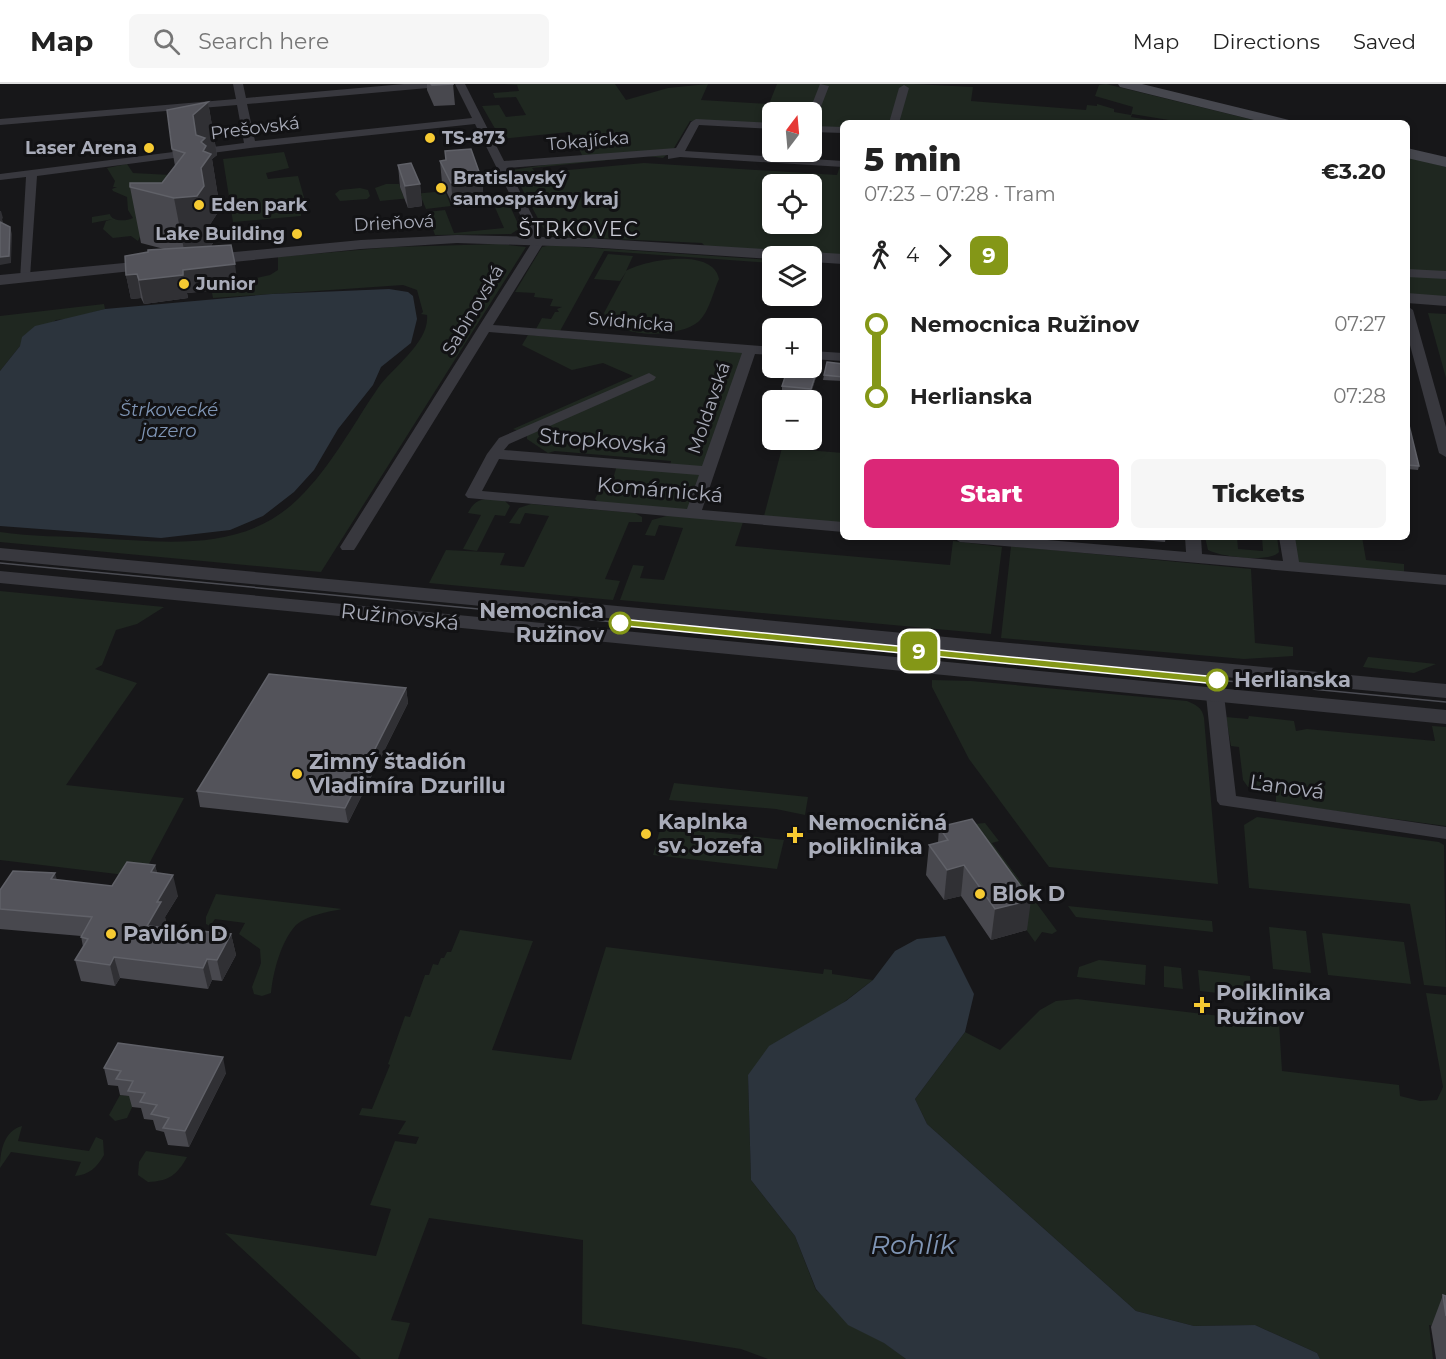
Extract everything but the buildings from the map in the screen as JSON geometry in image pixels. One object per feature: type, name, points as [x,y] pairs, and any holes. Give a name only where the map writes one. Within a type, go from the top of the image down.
[{"type":"main road","points":[[1125,84],[1272,120]]},
{"type":"main road","points":[[1410,154],[1446,162]]},
{"type":"street","points":[[238,84],[250,145]]},
{"type":"street","points":[[0,122],[439,84]]},
{"type":"street","points":[[460,84],[537,240]]},
{"type":"street","points":[[818,102],[824,86]]},
{"type":"street","points":[[895,120],[904,88]]},
{"type":"street","name":"Prešovská","points":[[0,177],[250,145],[478,121]]},
{"type":"street","points":[[676,154],[696,122],[762,125]]},
{"type":"street","points":[[822,129],[840,130]]},
{"type":"street","name":"Tokajícka","points":[[500,165],[676,154],[840,164]]},
{"type":"street","points":[[24,277],[32,173]]},
{"type":"street","name":"Drieňová","points":[[190,261],[398,242],[537,240],[762,254]]},
{"type":"street","name":"Sabinovská","points":[[348,547],[486,328],[486,322],[537,240]]},
{"type":"street","points":[[822,258],[840,259]]},
{"type":"street","points":[[0,280],[168,263]]},
{"type":"street","points":[[1410,273],[1446,275]]},
{"type":"street","points":[[1410,298],[1446,301]]},
{"type":"street","points":[[1410,319],[1439,402],[1445,446]]},
{"type":"street","name":"Svidnícka","points":[[486,328],[762,350]]},
{"type":"street","name":"Moldavská","points":[[693,514],[750,349]]},
{"type":"street","points":[[822,356],[840,357]]},
{"type":"street","name":"Stropkovská","points":[[472,495],[494,454],[504,441],[649,377]]},
{"type":"street","name":"Stropkovská","points":[[494,454],[708,471]]},
{"type":"street","name":"Komárnická","points":[[472,495],[840,527]]},
{"type":"street","points":[[993,540],[1446,580]]},
{"type":"street","points":[[1193,540],[1194,558]]},
{"type":"street","points":[[1288,540],[1292,566]]},
{"type":"street","name":"Ružinovská","points":[[0,554],[1446,691]]},
{"type":"street","name":"Ružinovská","points":[[0,578],[1446,717]]},
{"type":"street","name":"Ľanová","points":[[1215,695],[1227,801],[1446,833]]},
{"type":"shaded area","points":[[504,84],[615,84],[626,100],[668,88],[708,84],[701,100],[762,104],[762,125],[690,121],[674,148],[663,158],[647,156],[532,168],[536,173],[644,163],[821,174],[762,174],[762,234],[822,234],[822,174],[837,175],[840,166],[840,255],[822,254],[822,246],[762,246],[762,250],[705,246],[702,243],[550,236],[542,226],[512,170],[584,159],[575,141],[583,140],[580,134],[571,135],[569,132],[501,139],[482,106],[499,105],[506,117],[526,115],[516,97],[495,98],[493,93],[519,91],[517,85]]},
{"type":"shaded area","points":[[777,84],[914,84],[973,87],[971,101],[1086,110],[1087,105],[1097,106],[1097,104],[1114,109],[1114,112],[1131,115],[1133,107],[1095,96],[1099,85],[1106,84],[1254,120],[1169,120],[1132,114],[1131,117],[1149,120],[840,120],[840,129],[822,128],[822,102],[770,102]]},
{"type":"shaded area","points":[[284,152],[289,168],[266,173],[268,179],[298,176],[308,212],[301,213],[301,216],[233,222],[223,159]]},
{"type":"shaded area","points":[[1410,158],[1446,167],[1446,274],[1410,272]]},
{"type":"shaded area","points":[[127,164],[133,173],[171,175],[138,241],[131,236],[113,238],[103,229],[106,221],[113,219],[92,223],[92,217],[110,214],[119,220],[133,218],[128,210],[127,197],[113,191],[112,189],[117,187],[113,187],[115,181],[107,168]]},
{"type":"shaded area","points":[[386,184],[399,184],[403,195],[445,191],[451,206],[426,209],[421,197],[380,201],[375,188]]},
{"type":"shaded area","points":[[360,188],[368,190],[370,196],[367,199],[340,201],[335,194],[340,190]]},
{"type":"shaded area","points":[[509,204],[520,228],[511,234],[435,235],[427,212],[445,210],[454,233],[504,228],[494,205]]},
{"type":"shaded area","points":[[500,244],[526,247],[321,572],[0,542],[0,532],[36,536],[149,541],[202,540],[228,536],[253,528],[276,516],[298,499],[321,474],[378,388],[417,345],[423,335],[427,315],[421,314],[423,312],[417,290],[403,285],[213,298],[212,293],[251,288],[252,279],[270,275],[278,270],[278,257],[393,247]]},
{"type":"shaded area","points":[[551,245],[762,259],[762,262],[604,251],[560,331],[536,329],[542,318],[551,319],[555,312],[559,312],[557,309],[562,307],[550,306],[553,299],[534,297],[535,293],[515,292],[542,247]]},
{"type":"shaded area","points":[[608,254],[633,256],[626,271],[662,260],[692,260],[705,263],[714,269],[719,279],[708,308],[698,322],[677,331],[648,334],[634,332],[610,322],[604,313],[626,272],[620,281],[594,279]]},
{"type":"shaded area","points":[[1410,273],[1446,276],[1446,297],[1410,294]]},
{"type":"shaded area","points":[[104,304],[105,309],[56,320],[20,346],[0,371],[0,316]]},
{"type":"shaded area","points":[[1428,313],[1446,314],[1446,378]]},
{"type":"shaded area","points":[[528,335],[747,352],[707,469],[670,466],[671,461],[555,451],[548,453],[527,439],[527,434],[513,429],[633,376],[603,363],[572,370],[522,345]]},
{"type":"shaded area","points":[[781,450],[840,453],[840,523],[764,516]]},
{"type":"shaded area","points":[[617,465],[704,472],[690,512],[600,504],[595,499],[606,478],[613,479]]},
{"type":"shaded area","points":[[493,498],[505,501],[510,506],[505,516],[495,515],[477,551],[463,549],[481,515],[468,513],[470,509],[478,501]]},
{"type":"shaded area","points":[[531,504],[635,513],[642,517],[642,522],[629,522],[605,579],[620,581],[613,600],[429,583],[446,550],[505,553],[500,565],[524,567],[549,516],[525,513],[520,524],[509,523],[519,508]]},
{"type":"shaded area","points":[[670,515],[743,522],[735,546],[950,565],[953,541],[1002,547],[991,634],[620,600],[633,565],[644,566],[640,578],[664,580],[683,528],[659,525],[655,536],[645,535],[652,520]]},
{"type":"shaded area","points":[[1206,540],[1237,540],[1238,549],[1263,551],[1262,540],[1277,540],[1279,552],[1266,557],[1245,558],[1208,550]]},
{"type":"shaded area","points":[[1294,540],[1363,540],[1366,560],[1404,564],[1404,573],[1297,563]]},
{"type":"shaded area","points":[[1011,546],[1251,569],[1255,643],[1293,647],[1293,656],[1244,659],[1001,638]]},
{"type":"shaded area","points":[[0,591],[164,607],[137,624],[116,630],[102,665],[95,669],[137,683],[66,785],[184,798],[142,877],[0,860]]},
{"type":"shaded area","points":[[1368,657],[1436,664],[1414,673],[1363,667]]},
{"type":"shaded area","points":[[932,680],[971,681],[1187,701],[1198,707],[1204,718],[1218,884],[1049,867],[969,759],[932,687]]},
{"type":"shaded area","points":[[1249,716],[1294,721],[1296,731],[1307,729],[1435,741],[1432,726],[1446,727],[1446,826],[1276,803],[1276,795],[1266,789],[1248,787],[1243,780],[1239,747],[1231,746],[1226,717],[1248,719]]},
{"type":"shaded area","points":[[674,783],[808,797],[805,815],[776,809],[669,800]]},
{"type":"shaded area","points":[[1257,817],[1439,842],[1444,845],[1446,987],[1424,985],[1410,904],[1249,888],[1244,825]]},
{"type":"shaded area","points":[[985,823],[999,841],[992,843],[1057,931],[1052,934],[1042,932],[1035,942],[996,887],[974,824]]},
{"type":"shaded area","points":[[661,826],[784,840],[777,869],[653,855]]},
{"type":"shaded area","points":[[216,894],[342,909],[312,916],[296,925],[286,939],[279,957],[271,993],[262,996],[254,994],[252,987],[261,963],[260,949],[239,934],[245,923],[215,919],[210,926],[206,924],[206,917]]},
{"type":"shaded area","points":[[1068,906],[1212,921],[1213,932],[1076,917]]},
{"type":"shaded area","points":[[1269,927],[1306,931],[1311,973],[1273,969]]},
{"type":"shaded area","points":[[460,930],[533,941],[492,1050],[571,1060],[606,947],[823,974],[824,969],[832,970],[832,974],[873,980],[748,1075],[751,1180],[795,1236],[816,1290],[906,1359],[768,1359],[741,1349],[582,1324],[583,1240],[429,1218],[391,1320],[410,1323],[398,1359],[361,1359],[225,1233],[376,1256],[391,1209],[370,1205],[395,1141],[416,1144],[419,1137],[398,1134],[406,1121],[359,1115],[362,1108],[372,1109],[390,1065],[388,1064],[405,1016],[410,1017],[425,975],[429,975],[433,964],[438,965],[447,952],[451,952]]},
{"type":"shaded area","points":[[1322,933],[1404,942],[1411,984],[1328,975]]},
{"type":"shaded area","points":[[1099,960],[1146,965],[1145,985],[1077,977],[1079,967]]},
{"type":"shaded area","points":[[1164,966],[1181,968],[1183,989],[1164,987]]},
{"type":"shaded area","points":[[1198,970],[1250,976],[1252,997],[1200,991]]},
{"type":"shaded area","points":[[1426,993],[1446,995],[1446,1328],[1429,1325],[1433,1359],[1320,1359],[1317,1353],[1255,1325],[1194,1326],[1136,1311],[927,1124],[915,1099],[965,1032],[1000,1050],[1040,1010],[1056,1001],[1077,999],[1279,1023],[1282,1071],[1399,1085],[1400,1096],[1420,1101],[1437,1100],[1443,1087]]},
{"type":"shaded area","points":[[120,1095],[137,1097],[127,1118],[115,1121],[109,1115]]},
{"type":"shaded area","points":[[22,1126],[18,1141],[89,1151],[96,1137],[103,1140],[104,1155],[92,1170],[75,1176],[81,1162],[11,1152],[0,1168],[4,1142],[11,1132]]},
{"type":"shaded area","points":[[146,1151],[187,1157],[172,1176],[148,1182],[138,1175],[139,1162]]},
{"type":"water","name":"Štrkovecké jazero","points":[[389,289],[408,292],[413,296],[417,319],[411,343],[381,367],[373,385],[338,429],[314,470],[294,492],[263,516],[230,530],[161,538],[0,526],[0,371],[20,346],[22,337],[35,326],[105,309],[272,294]]},
{"type":"water","name":"Rohlík","points":[[945,936],[974,994],[965,1032],[915,1099],[927,1124],[1136,1311],[1194,1326],[1255,1325],[1317,1353],[1320,1359],[906,1359],[884,1343],[848,1325],[816,1289],[795,1236],[751,1180],[748,1075],[769,1046],[846,1001],[873,980],[895,951],[917,939]]},
{"type":"tram line","points":[[0,563],[1446,702]]},
{"type":"tram line","name":"9","points":[[620,623],[1217,680]]},
{"type":"place","name":"TS-873","points":[[430,138]]},
{"type":"place","name":"Laser Arena","points":[[149,148]]},
{"type":"place","name":"Bratislavský samosprávny kraj","points":[[441,188]]},
{"type":"place","name":"Eden park","points":[[199,205]]},
{"type":"place","name":"Lake Building","points":[[297,234]]},
{"type":"place","name":"Junior","points":[[184,284]]},
{"type":"place","name":"Nemocnica Ružinov","points":[[620,623]]},
{"type":"place","name":"Herlianska","points":[[1217,680]]},
{"type":"place","name":"Zimný štadión Vladimíra Dzurillu","points":[[297,774]]},
{"type":"place","name":"Kaplnka sv. Jozefa","points":[[646,834]]},
{"type":"place","name":"Nemocničná poliklinika","points":[[795,835]]},
{"type":"place","name":"Blok D","points":[[980,894]]},
{"type":"place","name":"Pavilón D","points":[[111,934]]},
{"type":"place","name":"Poliklinika Ružinov","points":[[1202,1005]]},
{"type":"district","name":"ŠTRKOVEC","points":[[579,229]]}]
